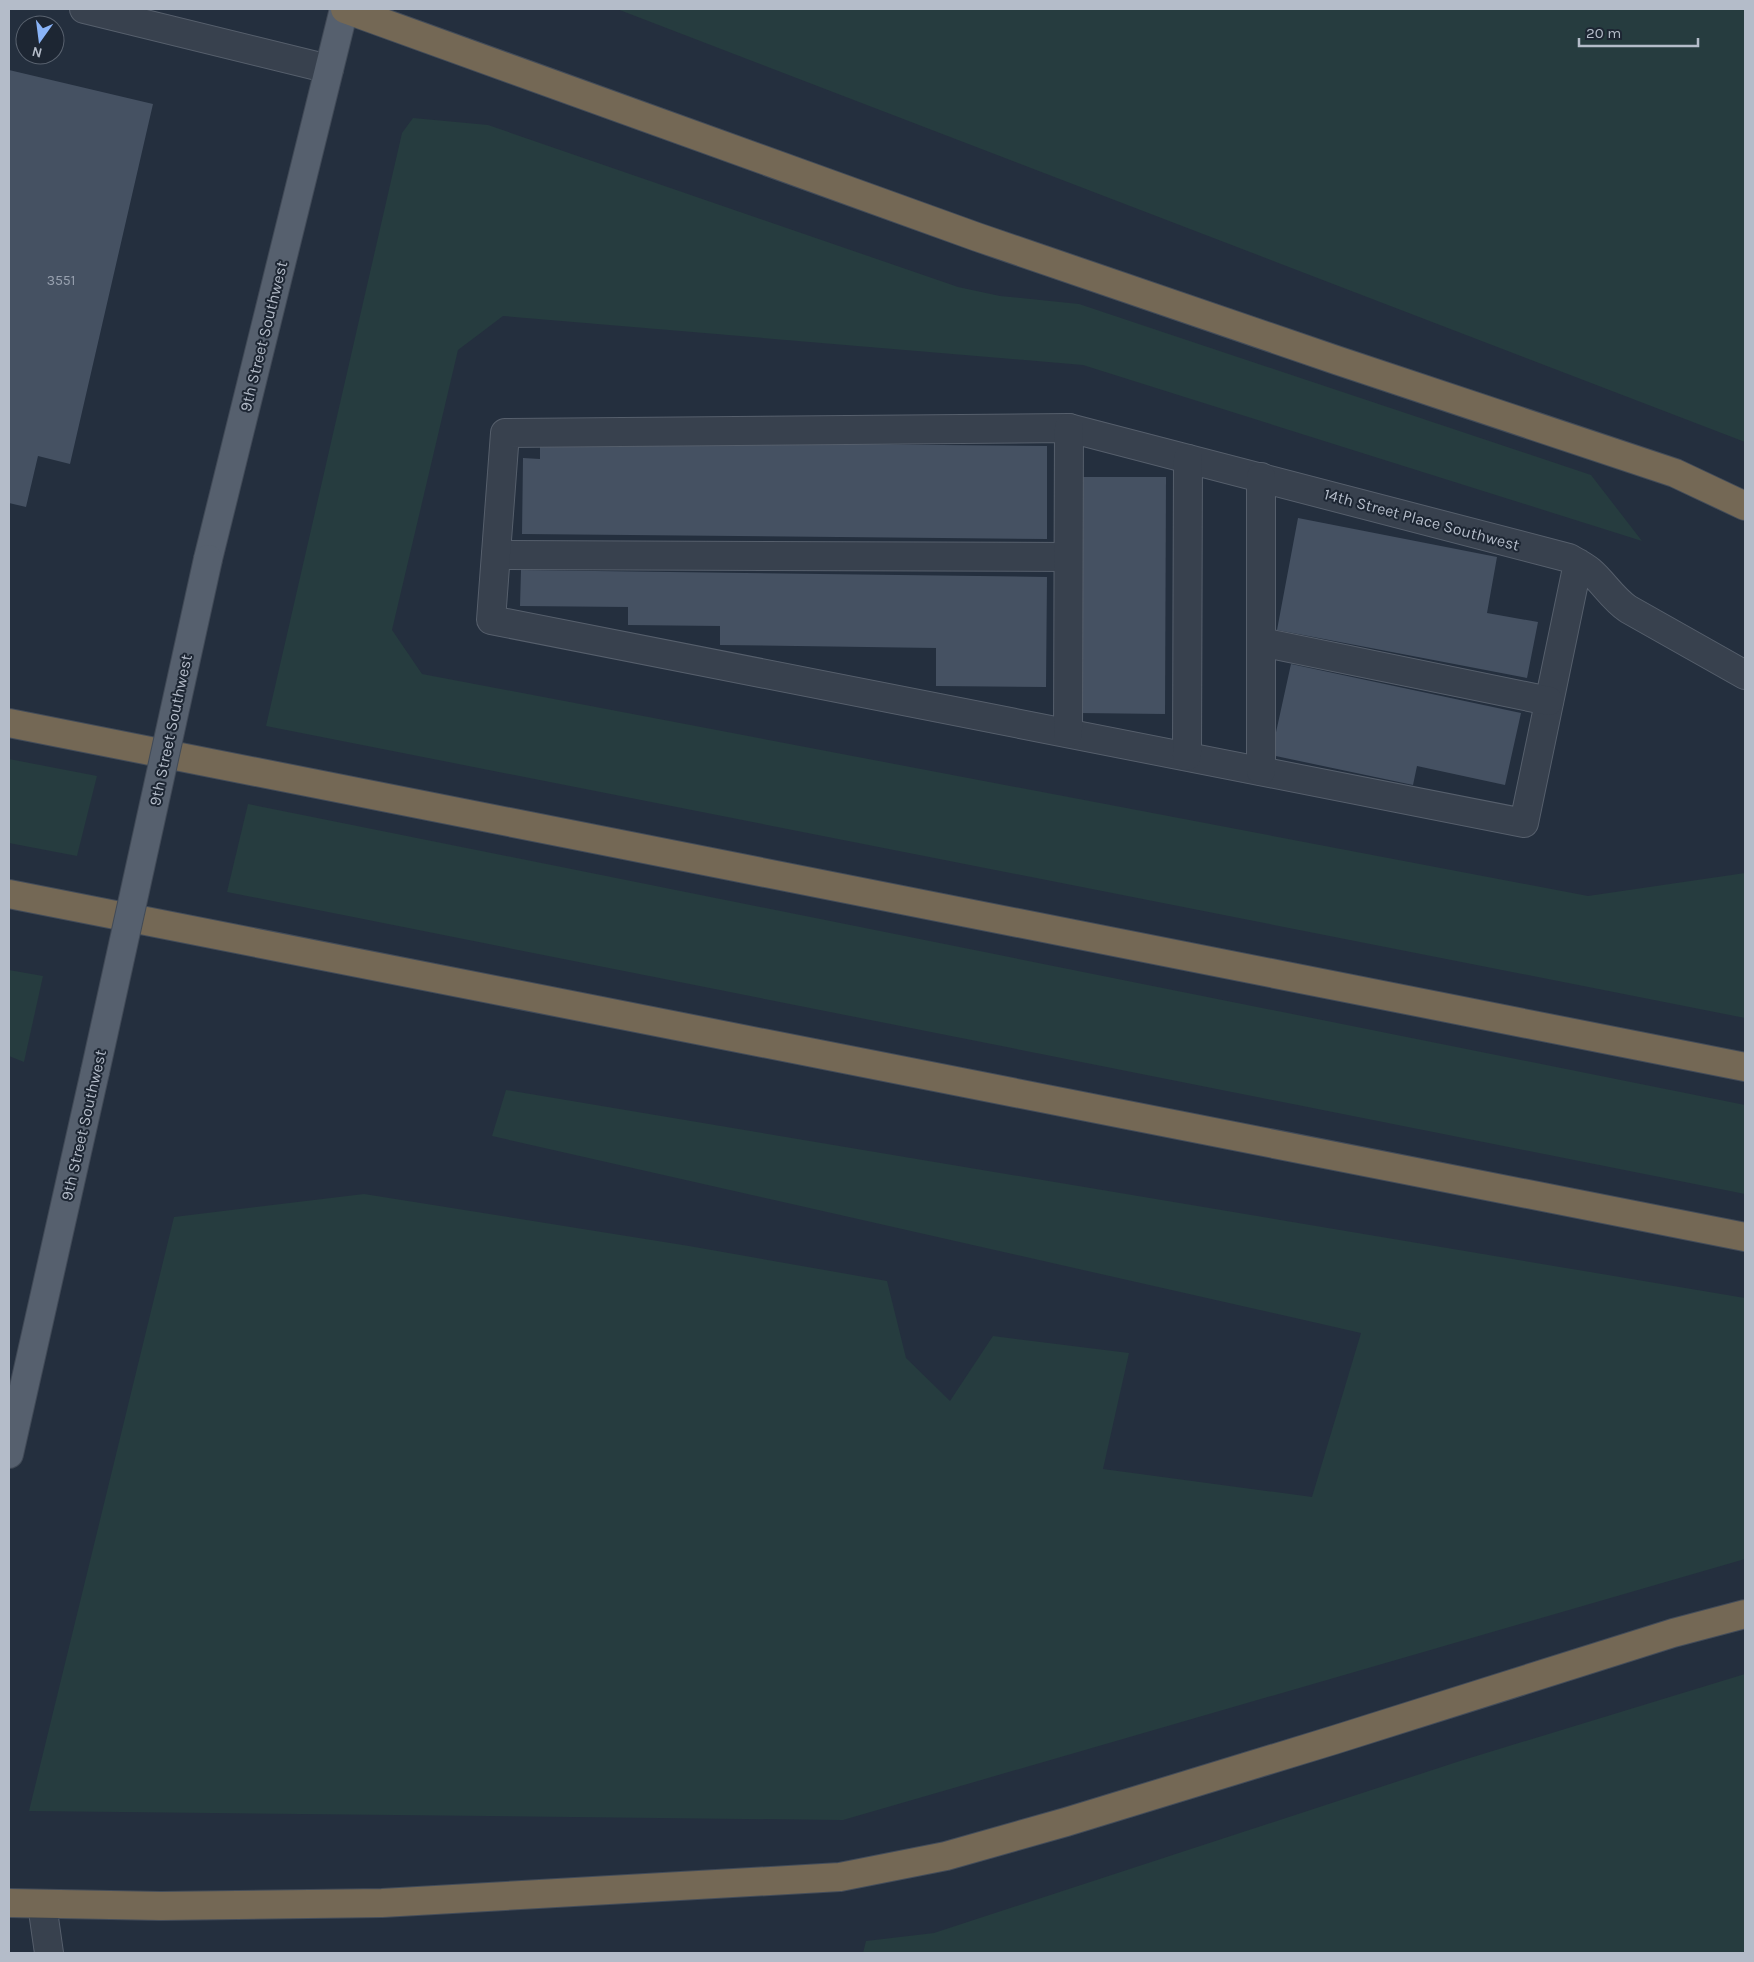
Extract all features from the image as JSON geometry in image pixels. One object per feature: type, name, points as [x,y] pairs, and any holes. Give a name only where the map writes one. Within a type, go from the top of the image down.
[{"type":"highway","points":[[344,9],[977,237],[1336,360],[1676,473],[1745,506]]},
{"type":"highway","points":[[9,722],[1745,1067]]},
{"type":"highway","points":[[9,894],[1745,1238]]},
{"type":"highway","points":[[9,1903],[161,1906],[382,1903],[840,1877],[946,1856],[1057,1825],[1673,1633],[1745,1614]]},
{"type":"main road","name":"9th Street Southwest","points":[[9,1454],[208,559],[344,9]]},
{"type":"lane","points":[[84,9],[328,69]]},
{"type":"lane","points":[[1068,428],[1068,733]]},
{"type":"lane","name":"14th Street Place Southwest","points":[[496,555],[505,433],[1068,428],[1556,554],[1578,563],[1590,571],[1610,595],[1628,609],[1745,675]]},
{"type":"lane","points":[[1187,756],[1188,458]]},
{"type":"lane","points":[[1260,771],[1262,477]]},
{"type":"lane","points":[[1068,557],[496,555],[492,620],[1524,823],[1578,563]]},
{"type":"lane","points":[[1261,642],[1549,701]]},
{"type":"lane","points":[[42,1904],[49,1953]]},
{"type":"green space","points":[[617,9],[1745,9],[1745,442]]},
{"type":"green space","points":[[413,118],[488,125],[958,287],[1000,296],[1079,304],[1591,475],[1642,541],[1083,365],[503,316],[458,350],[392,630],[422,674],[1588,896],[1745,873],[1745,1018],[266,726],[402,133]]},
{"type":"green space","points":[[9,759],[97,776],[77,856],[9,843]]},
{"type":"green space","points":[[248,804],[1745,1105],[1745,1194],[227,892]]},
{"type":"green space","points":[[9,970],[43,976],[24,1062],[9,1056]]},
{"type":"green space","points":[[506,1090],[1745,1298],[1745,1559],[843,1820],[29,1811],[174,1217],[364,1194],[689,1246],[887,1281],[906,1358],[950,1401],[993,1336],[1129,1353],[1103,1469],[1312,1497],[1361,1333],[492,1136]]},
{"type":"green space","points":[[1745,1674],[1745,1953],[863,1953],[866,1941],[934,1933],[1460,1761]]},
{"type":"building","points":[[9,70],[153,104],[70,464],[38,456],[26,507],[9,503]]},
{"type":"building","points":[[540,441],[1047,446],[1047,539],[522,534],[523,458],[540,459]]},
{"type":"building","points":[[1081,477],[1166,477],[1165,714],[1079,713]]},
{"type":"building","points":[[1298,518],[1497,557],[1487,613],[1538,622],[1527,678],[1277,630]]},
{"type":"building","points":[[521,570],[1047,577],[1046,687],[936,686],[936,648],[720,645],[720,626],[628,625],[628,607],[520,606]]},
{"type":"building","points":[[1291,664],[1521,713],[1505,785],[1417,766],[1413,785],[1271,755]]}]
